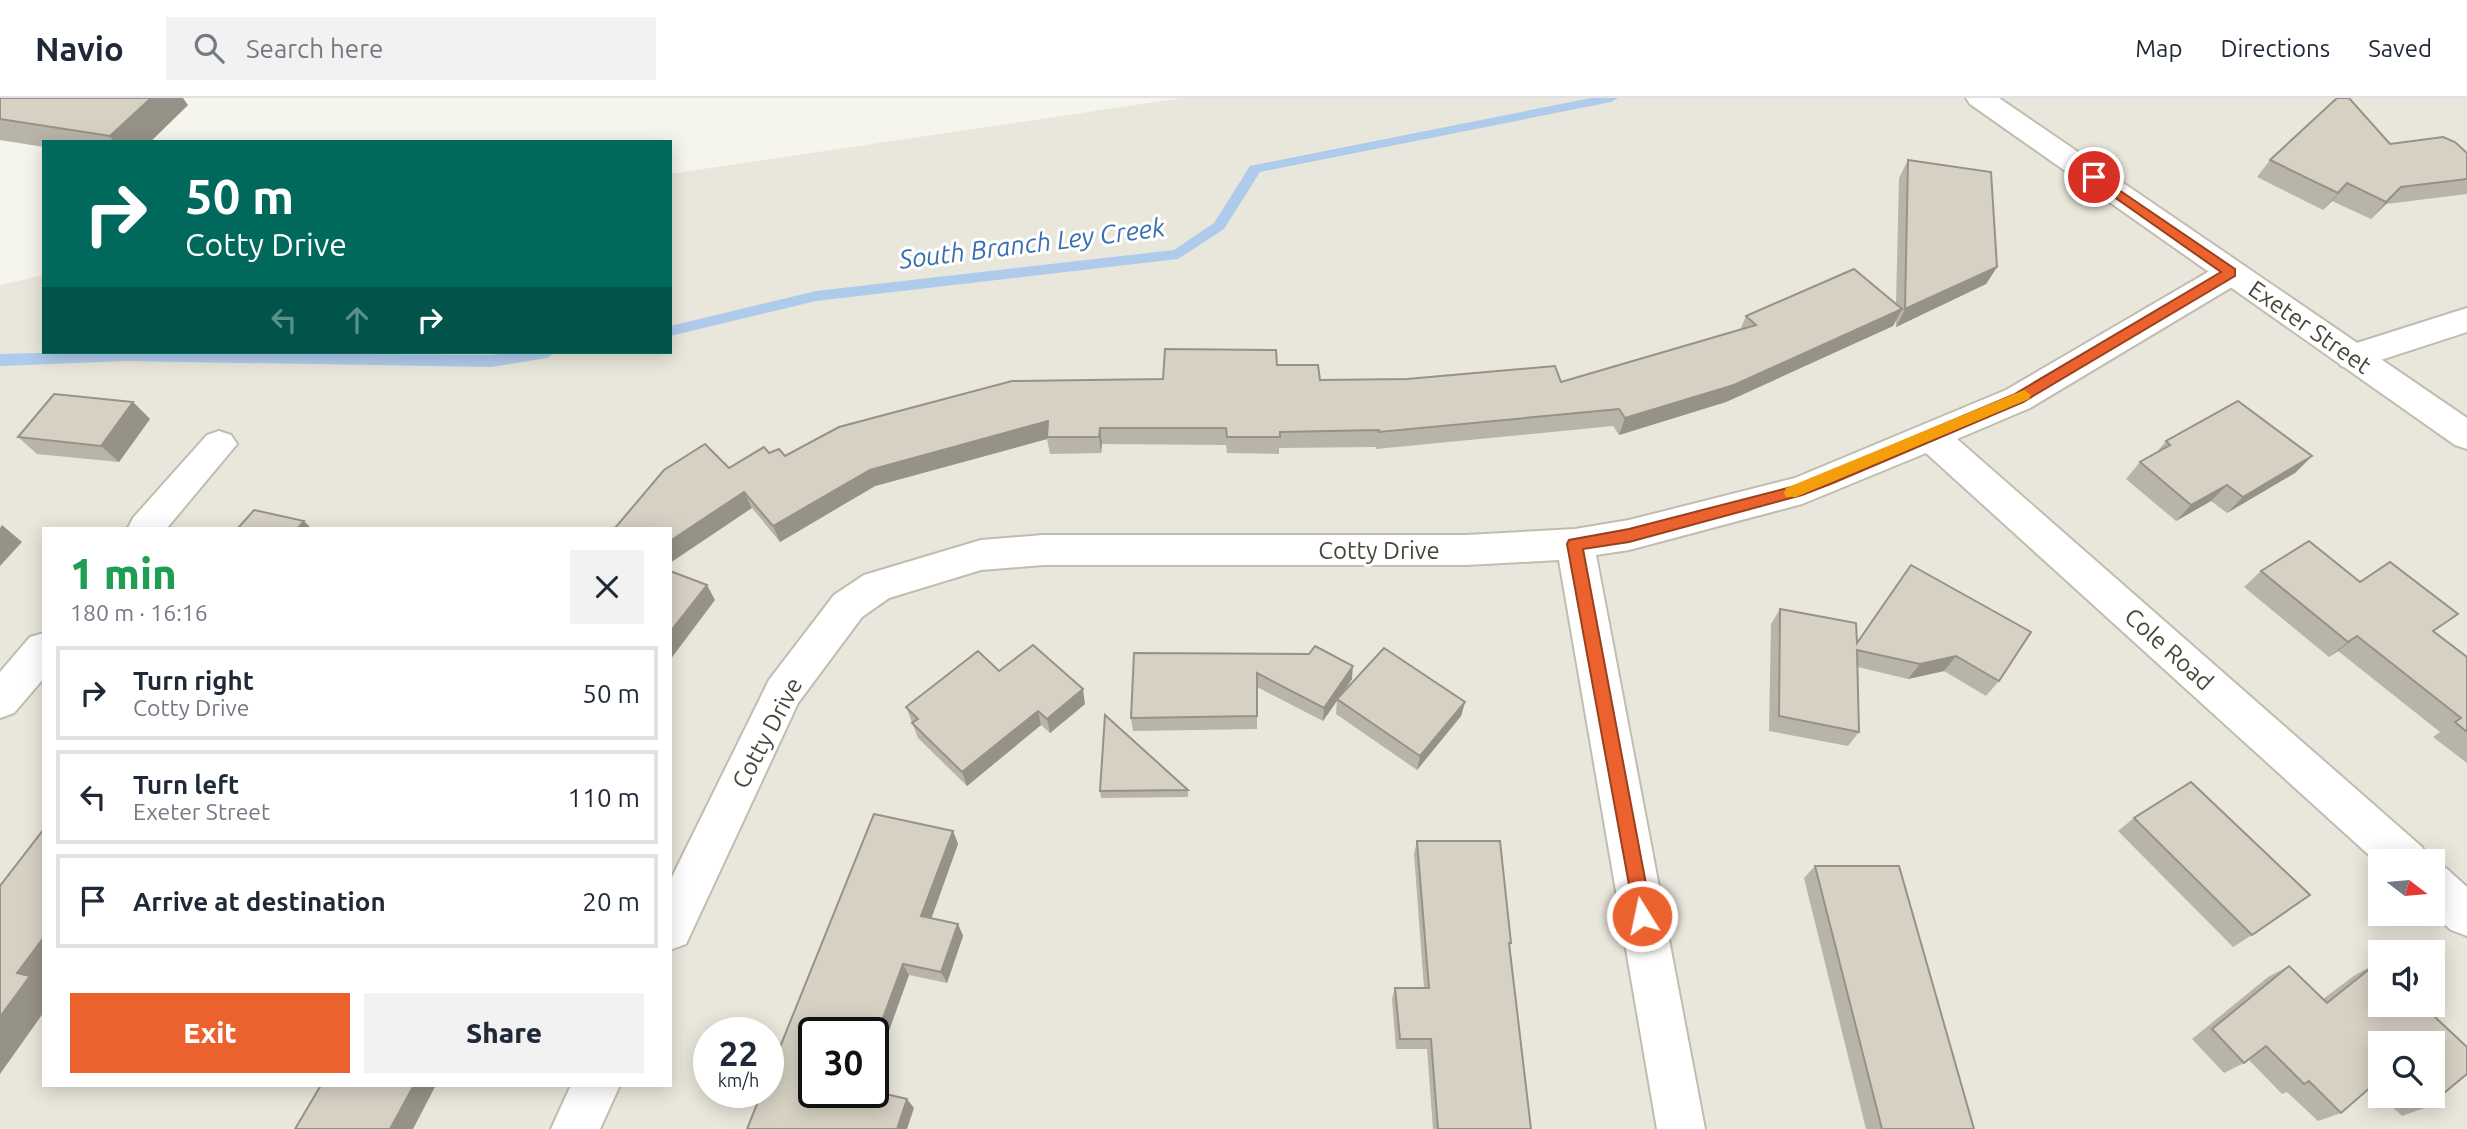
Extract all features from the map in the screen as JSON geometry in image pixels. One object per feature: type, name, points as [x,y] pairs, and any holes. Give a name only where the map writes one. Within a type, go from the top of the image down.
[{"type":"street","name":"Exeter Street","points":[[1980,98],[2467,436]]},
{"type":"street","name":"Cotty Drive","points":[[672,925],[783,692],[849,606],[877,586],[981,555],[1043,550],[1466,550],[1575,544],[1629,536],[1802,490],[2018,399],[2231,273]]},
{"type":"street","points":[[2353,357],[2467,320]]},
{"type":"street","name":"Cole Road","points":[[1931,436],[2394,849]]},
{"type":"street","points":[[147,527],[219,444]]},
{"type":"street","points":[[1575,544],[1681,1129]]},
{"type":"street","points":[[0,701],[42,651]]},
{"type":"street","points":[[2445,896],[2467,915]]},
{"type":"street","points":[[575,1129],[595,1087]]},
{"type":"shaded area","points":[[1183,98],[2467,98],[2467,1129],[0,1129],[0,285],[42,275],[42,354],[672,354],[672,174]]},
{"type":"building","points":[[0,98],[151,98],[110,136],[0,119]]},
{"type":"building","points":[[2337,98],[2349,98],[2390,144],[2443,137],[2455,142],[2467,153],[2467,179],[2401,187],[2386,202],[2347,183],[2338,193],[2270,160]]},
{"type":"building","points":[[1908,160],[1991,172],[1997,267],[1905,309]]},
{"type":"building","points":[[1854,269],[1902,309],[1734,385],[1625,418],[1619,409],[1379,432],[1280,432],[1280,437],[1227,437],[1226,428],[1100,428],[1099,437],[1047,437],[1048,421],[870,470],[773,526],[744,492],[672,540],[672,527],[616,527],[664,470],[705,444],[729,468],[764,447],[769,453],[779,449],[785,456],[839,427],[1012,381],[1163,379],[1165,349],[1276,350],[1277,365],[1318,365],[1320,380],[1407,379],[1555,366],[1561,382],[1756,325],[1746,316]]},
{"type":"building","points":[[54,394],[133,402],[101,446],[18,437]]},
{"type":"building","points":[[2238,401],[2312,456],[2243,497],[2227,485],[2191,505],[2140,462],[2170,445],[2166,441]]},
{"type":"building","points":[[254,510],[304,521],[299,527],[239,527]]},
{"type":"building","points":[[2309,541],[2360,582],[2390,562],[2458,614],[2433,631],[2467,657],[2467,732],[2455,722],[2461,718],[2357,636],[2348,642],[2261,571]]},
{"type":"building","points":[[1911,565],[2031,632],[1999,681],[1956,656],[1920,664],[1857,650],[1859,732],[1779,716],[1780,609],[1856,623],[1857,643]]},
{"type":"building","points":[[672,572],[707,585],[672,629]]},
{"type":"building","points":[[1033,645],[1083,689],[1047,719],[1038,711],[962,772],[912,723],[918,719],[906,707],[978,651],[999,671]]},
{"type":"building","points":[[1315,646],[1353,666],[1324,708],[1257,673],[1257,716],[1131,718],[1134,653],[1309,654]]},
{"type":"building","points":[[1384,648],[1465,702],[1420,756],[1337,699]]},
{"type":"building","points":[[1105,715],[1188,790],[1100,791]]},
{"type":"building","points":[[2191,782],[2310,895],[2252,935],[2134,818]]},
{"type":"building","points":[[874,814],[953,831],[921,916],[958,924],[941,972],[903,964],[883,1017],[798,1017],[798,1108],[889,1108],[889,1095],[907,1099],[897,1129],[747,1129],[755,1108],[784,1108],[784,1037]]},
{"type":"building","points":[[42,832],[42,940],[17,973],[30,976],[0,1017],[0,886]]},
{"type":"building","points":[[1417,841],[1500,841],[1531,1129],[1438,1129],[1431,1039],[1400,1039],[1395,988],[1429,988]]},
{"type":"building","points":[[1815,866],[1899,866],[1974,1129],[1882,1129]]},
{"type":"building","points":[[2289,966],[2327,1003],[2368,970],[2368,1017],[2435,1017],[2467,1047],[2467,1074],[2445,1092],[2445,1031],[2368,1031],[2368,1089],[2341,1113],[2309,1081],[2304,1084],[2266,1046],[2244,1063],[2212,1029]]},
{"type":"building","points":[[320,1087],[413,1087],[390,1129],[295,1129]]},
{"type":"waterway","name":"South Branch Ley Creek","points":[[672,331],[816,296],[1178,254],[1219,226],[1255,169],[1611,98]]},
{"type":"waterway","name":"South Branch Ley Creek","points":[[0,360],[125,355],[491,361],[535,354]]},
{"type":"slow traffic","points":[[1791,493],[2024,395]]},
{"type":"route","points":[[1642,916],[1575,544],[1629,536],[1802,490],[2018,399],[2231,273],[2094,177]]}]
